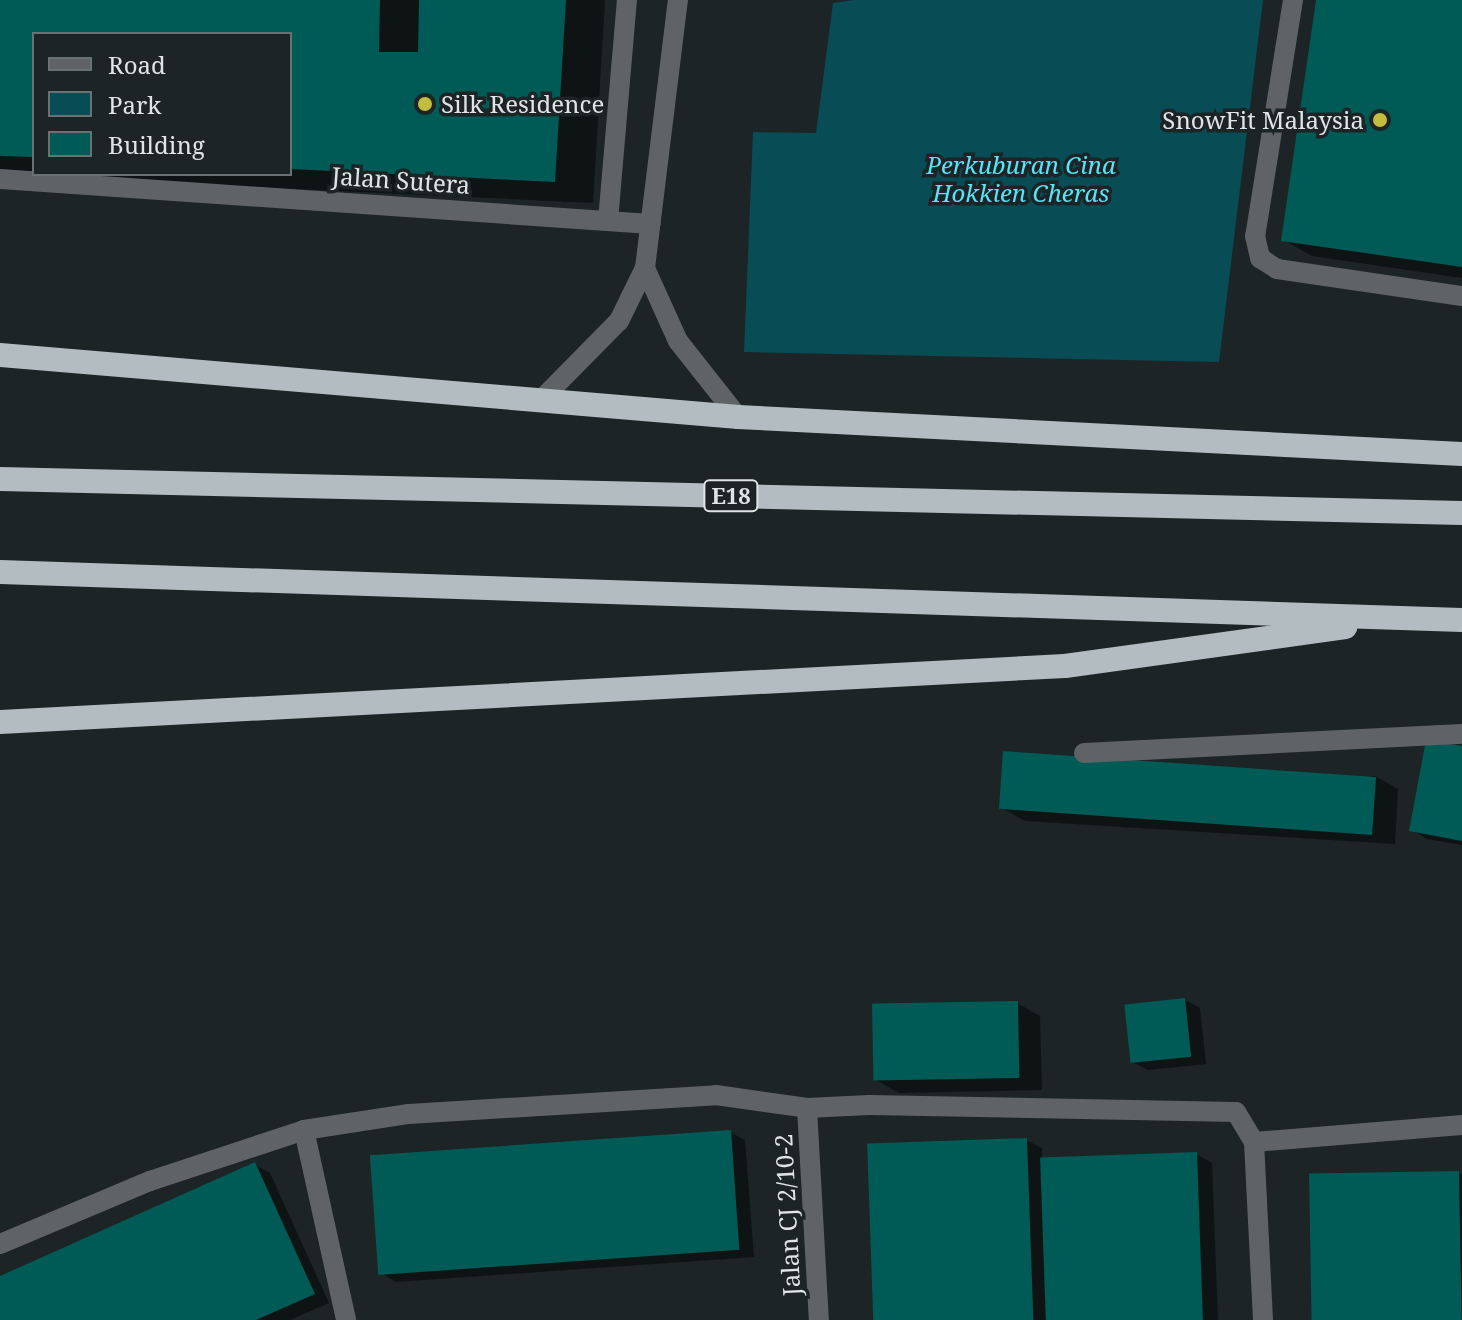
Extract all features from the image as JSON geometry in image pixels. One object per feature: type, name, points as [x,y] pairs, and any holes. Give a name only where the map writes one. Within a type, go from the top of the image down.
[{"type":"highway","points":[[0,355],[738,417],[1462,454]]},
{"type":"highway","name":"E18","points":[[0,479],[1462,513]]},
{"type":"highway","points":[[0,572],[1462,620]]},
{"type":"highway","points":[[0,722],[1065,666],[1412,617]]},
{"type":"street","points":[[608,221],[627,0]]},
{"type":"street","points":[[539,402],[619,321],[645,268],[678,0]]},
{"type":"street","points":[[1293,0],[1255,236],[1260,258],[1277,269],[1462,296]]},
{"type":"street","name":"Jalan Sutera","points":[[0,179],[650,224]]},
{"type":"street","points":[[645,268],[678,341],[738,417]]},
{"type":"street","points":[[1084,753],[1462,734]]},
{"type":"street","points":[[0,1244],[150,1181],[304,1130],[409,1114],[716,1095],[807,1108],[869,1105],[1236,1112],[1254,1142],[1263,1320]]},
{"type":"street","name":"Jalan CJ 2/10-2","points":[[807,1108],[818,1320]]},
{"type":"street","points":[[1254,1142],[1462,1125]]},
{"type":"street","points":[[304,1130],[346,1320]]},
{"type":"green space","name":"Perkuburan Cina Hokkien Cheras","points":[[854,0],[1263,0],[1219,362],[744,352],[753,132],[816,133],[833,3]]},
{"type":"building","name":"Silk Residence","points":[[0,0],[380,0],[379,52],[418,52],[419,0],[566,0],[555,182],[292,169],[292,32],[32,32],[32,157],[0,156]]},
{"type":"building","name":"SnowFit Malaysia","points":[[1316,0],[1462,0],[1462,267],[1281,241]]},
{"type":"building","points":[[1426,740],[1462,746],[1462,841],[1409,831]]},
{"type":"building","points":[[1003,751],[1376,777],[1372,835],[999,809]]},
{"type":"building","points":[[1185,998],[1191,1057],[1131,1063],[1124,1004]]},
{"type":"building","points":[[1018,1001],[1019,1078],[873,1081],[872,1004]]},
{"type":"building","points":[[731,1130],[739,1250],[378,1275],[370,1155]]},
{"type":"building","points":[[1027,1138],[1033,1320],[873,1320],[867,1144]]},
{"type":"building","points":[[1197,1152],[1203,1320],[1046,1320],[1040,1157]]},
{"type":"building","points":[[255,1162],[315,1294],[256,1320],[0,1320],[0,1276]]},
{"type":"building","points":[[1459,1171],[1462,1320],[1312,1320],[1309,1174]]},
{"type":"place","name":"Silk Residence","points":[[425,104]]},
{"type":"place","name":"SnowFit Malaysia","points":[[1380,120]]}]
